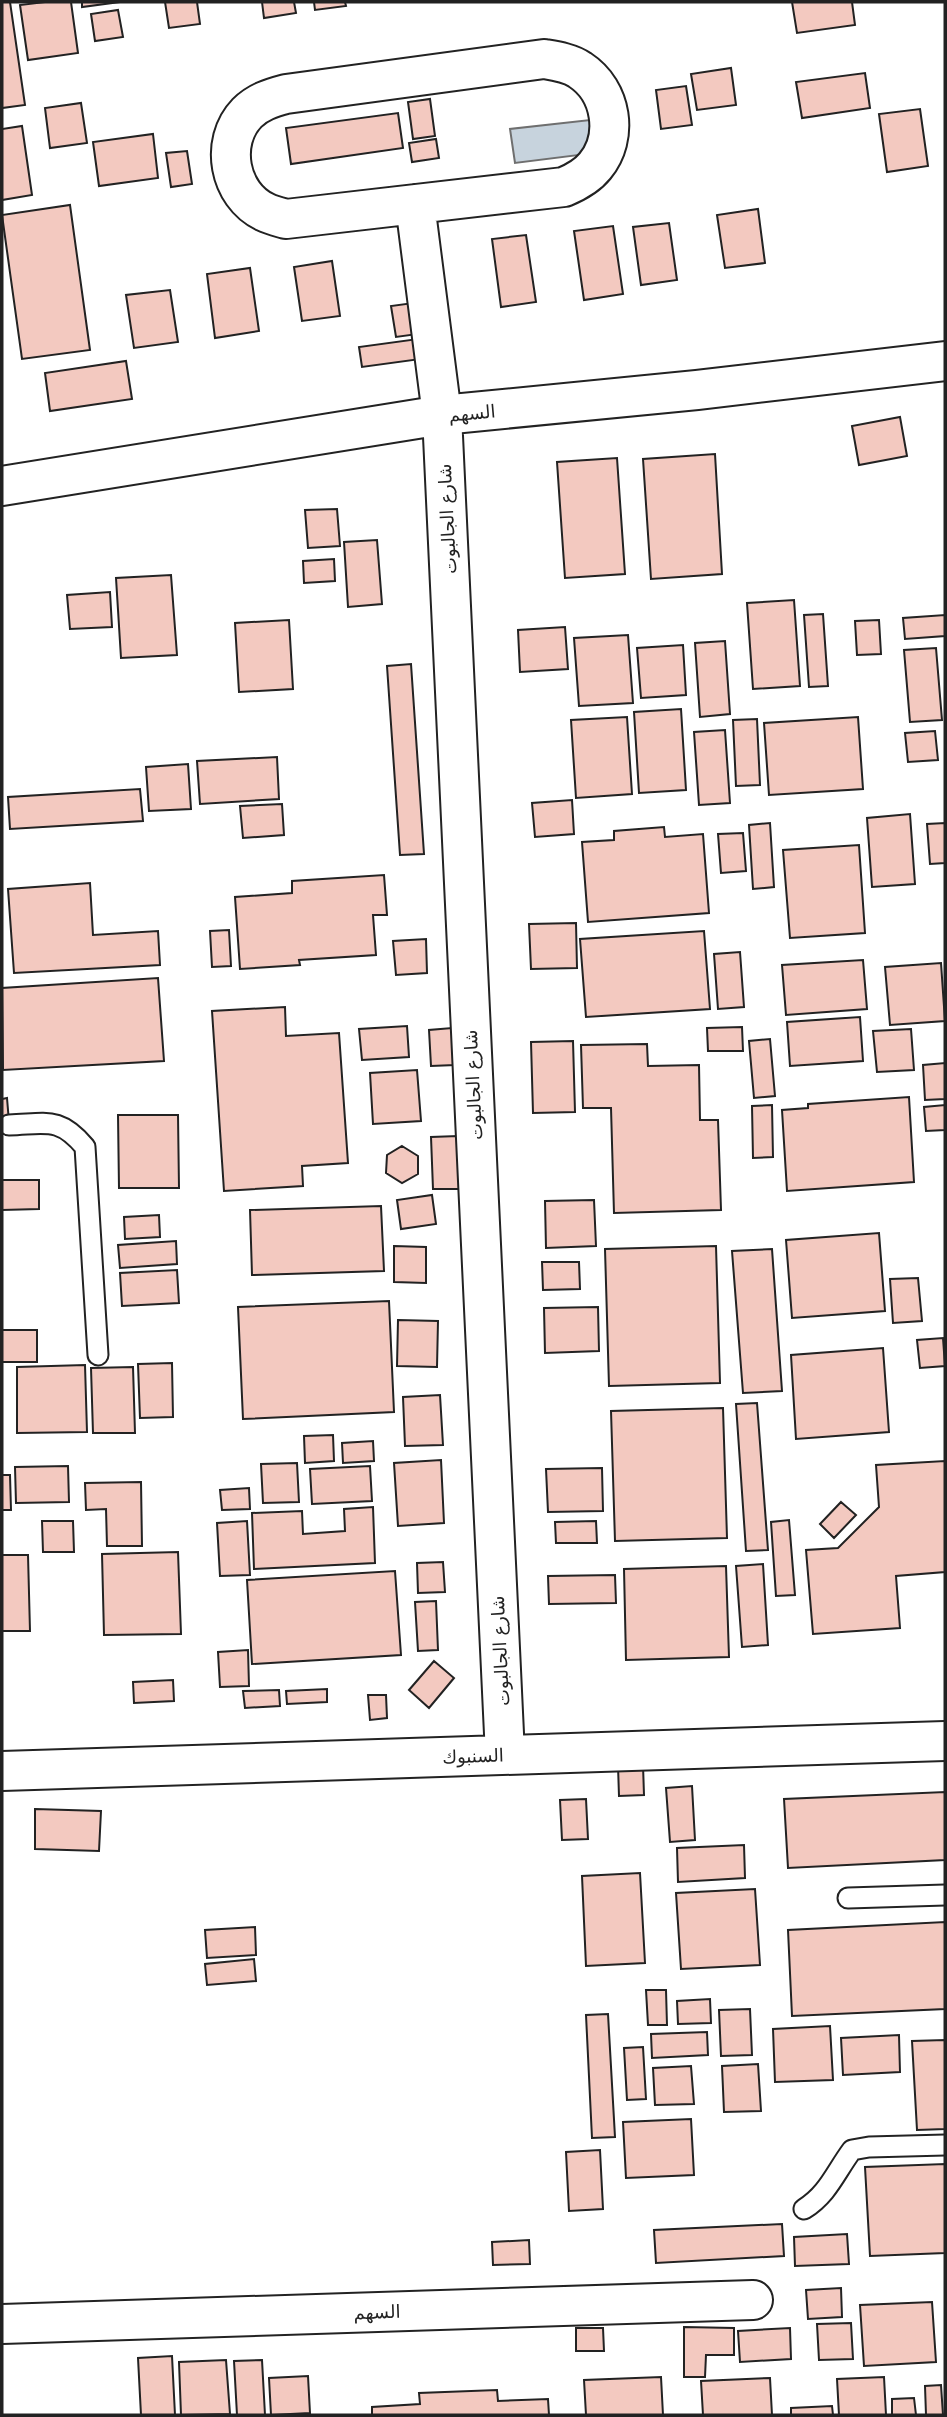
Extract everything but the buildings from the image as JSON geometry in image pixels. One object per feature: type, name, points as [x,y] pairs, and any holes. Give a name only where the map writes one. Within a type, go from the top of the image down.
[{"type":"street","points":[[544,59],[580,69],[594,82],[604,97],[610,134],[605,152],[595,167],[581,180],[564,187],[415,204],[286,219],[264,212],[246,198],[234,178],[230,156],[234,134],[246,114],[264,100],[286,94],[544,59]]},
{"type":"street","name":"شارع الجالبوت","points":[[415,204],[442,415],[505,1755]]},
{"type":"street","name":"السهم","points":[[2,486],[442,415],[697,390],[945,361]]},
{"type":"street","name":"السنبوك","points":[[2,1771],[945,1741]]},
{"type":"street","name":"السهم","points":[[2,2324],[753,2300]]},
{"type":"lane","points":[[9,1125],[57,1124],[73,1132],[85,1147],[98,1355]]},
{"type":"lane","points":[[848,1898],[945,1895]]},
{"type":"lane","points":[[803,2209],[825,2192],[852,2150],[869,2147],[945,2146]]},
{"type":"shaded area","points":[[599,119],[603,152],[515,163],[510,129]]}]
